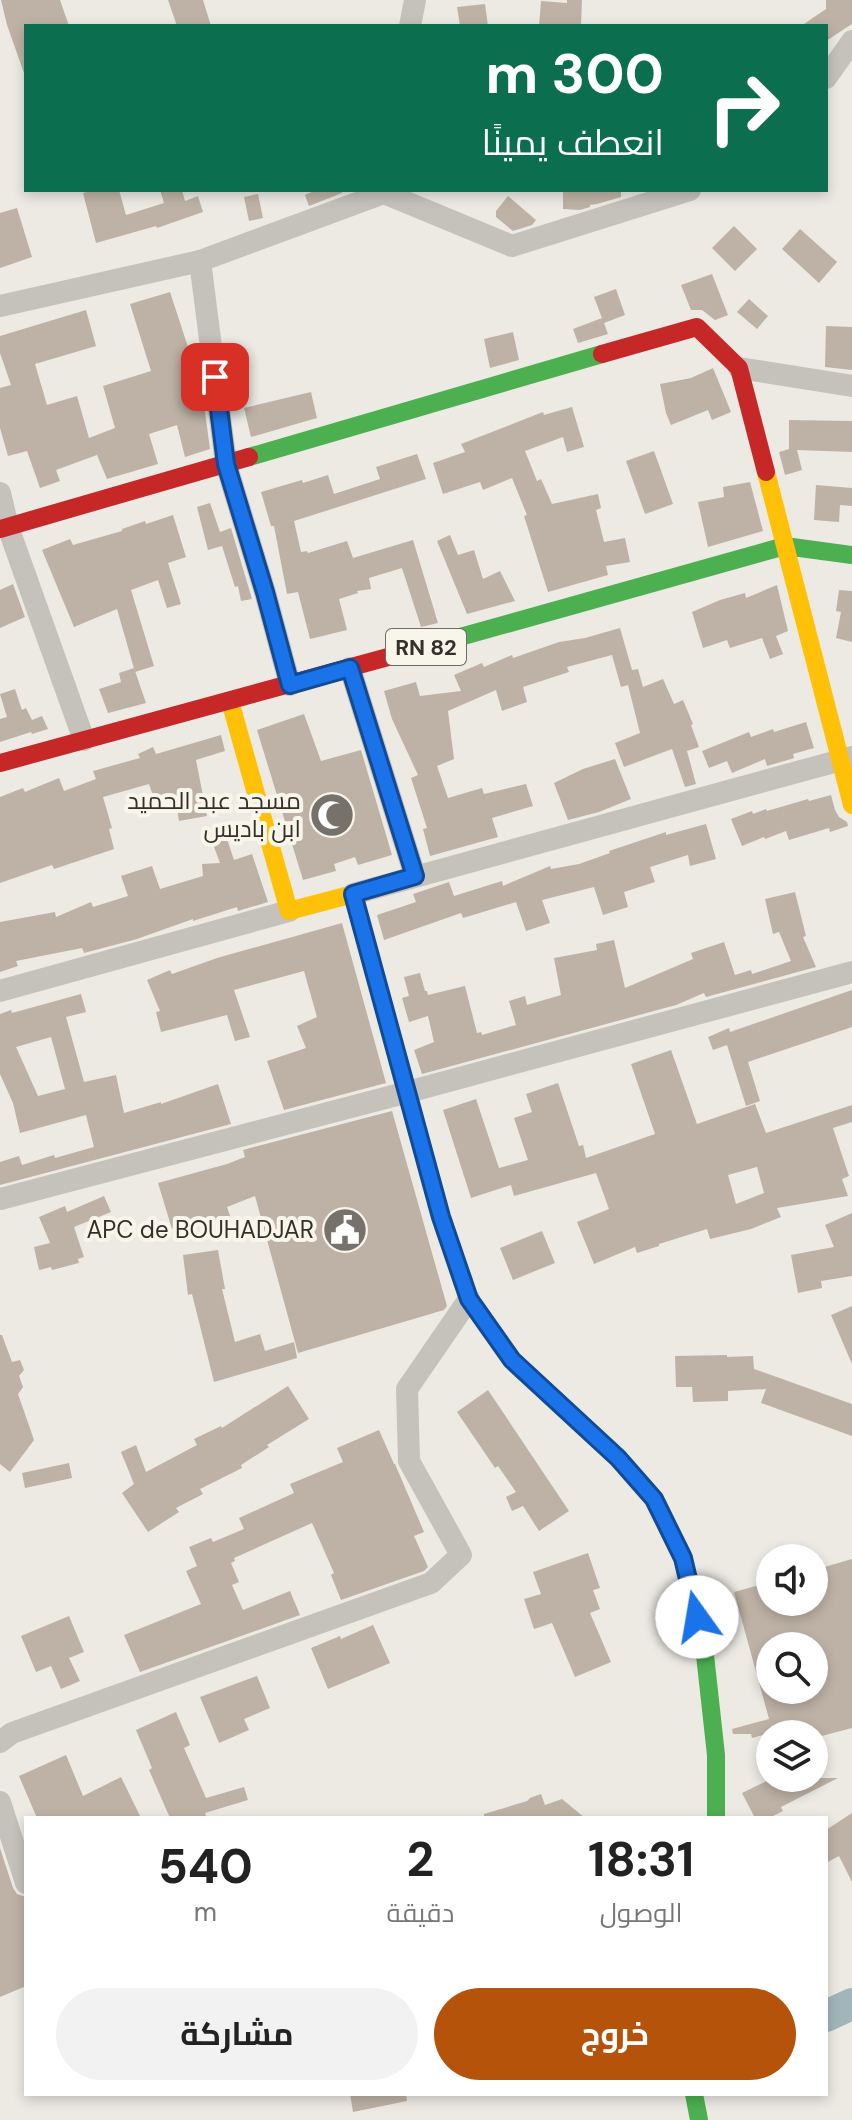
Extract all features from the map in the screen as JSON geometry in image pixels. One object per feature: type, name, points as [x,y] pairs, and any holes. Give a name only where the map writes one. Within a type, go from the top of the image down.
[{"type":"main road","points":[[4,528],[697,327],[739,368],[785,546],[847,759],[852,805]]},
{"type":"main road","name":"RN 82","points":[[0,763],[785,546],[852,555]]},
{"type":"main road","points":[[230,701],[289,911],[353,894],[441,1217],[469,1299],[512,1360],[618,1458],[654,1499],[683,1558],[704,1646],[716,1755],[716,1816]]},
{"type":"main road","points":[[694,2096],[699,2120]]},
{"type":"street","points":[[410,24],[415,0]]},
{"type":"street","points":[[828,75],[852,41]]},
{"type":"street","points":[[0,306],[200,261],[381,192]]},
{"type":"street","points":[[386,192],[512,246],[684,192]]},
{"type":"street","points":[[200,261],[226,464],[290,685]]},
{"type":"street","points":[[739,368],[852,386]]},
{"type":"street","points":[[0,493],[4,528],[84,740]]},
{"type":"street","points":[[350,668],[415,876]]},
{"type":"street","points":[[353,894],[847,759]]},
{"type":"street","points":[[0,991],[289,911]]},
{"type":"street","points":[[0,1199],[852,972]]},
{"type":"street","points":[[0,1742],[12,1733],[431,1583],[461,1555],[409,1461],[407,1389],[469,1299]]},
{"type":"street","points":[[0,1802],[24,1877]]},
{"type":"building","points":[[1,0],[60,0],[68,24],[24,24],[24,73]]},
{"type":"building","points":[[168,0],[203,0],[210,24],[176,24]]},
{"type":"building","points":[[567,0],[582,0],[581,24],[539,24],[541,1],[567,3]]},
{"type":"building","points":[[826,0],[852,0],[852,24],[828,40],[828,24],[804,24],[826,9]]},
{"type":"building","points":[[485,4],[488,24],[460,24],[457,7]]},
{"type":"building","points":[[120,192],[126,215],[164,203],[161,192],[183,192],[185,201],[198,196],[203,212],[157,228],[96,243],[83,193]]},
{"type":"building","points":[[312,192],[342,193],[309,206],[305,195]]},
{"type":"building","points":[[563,192],[621,192],[621,197],[580,210],[563,209]]},
{"type":"building","points":[[258,194],[263,218],[249,221],[244,197]]},
{"type":"building","points":[[508,196],[536,220],[532,225],[513,231],[496,217],[496,211]]},
{"type":"building","points":[[17,208],[32,257],[0,268],[0,213]]},
{"type":"building","points":[[734,226],[757,249],[735,271],[712,248]]},
{"type":"building","points":[[800,229],[837,262],[819,283],[782,249]]},
{"type":"building","points":[[712,274],[728,315],[715,320],[702,310],[691,310],[681,285]]},
{"type":"building","points":[[616,289],[625,315],[604,323],[608,334],[578,343],[573,329],[602,318],[594,297]]},
{"type":"building","points":[[170,292],[202,390],[210,449],[185,457],[177,425],[149,434],[158,464],[107,479],[97,455],[56,470],[60,481],[40,488],[27,451],[8,456],[0,428],[0,388],[11,385],[0,353],[0,336],[86,310],[96,346],[35,364],[47,405],[77,396],[89,438],[115,428],[103,386],[151,371],[130,304]]},
{"type":"building","points":[[749,299],[768,316],[757,329],[737,312]]},
{"type":"building","points":[[826,326],[852,327],[852,370],[825,367]]},
{"type":"building","points":[[513,332],[519,360],[490,368],[484,339]]},
{"type":"building","points":[[713,368],[731,412],[712,420],[708,410],[671,425],[660,384],[691,378]]},
{"type":"building","points":[[311,392],[317,418],[251,437],[244,408]]},
{"type":"building","points":[[572,407],[584,447],[567,452],[563,437],[525,451],[537,481],[541,479],[552,504],[598,494],[601,508],[596,510],[604,542],[625,538],[630,562],[606,566],[608,575],[548,592],[524,516],[527,515],[512,478],[483,490],[480,482],[443,494],[433,463],[465,452],[461,444],[543,412],[544,415]]},
{"type":"building","points":[[789,420],[852,421],[852,452],[797,450],[802,470],[785,475],[779,452],[789,449]]},
{"type":"building","points":[[654,451],[673,504],[645,514],[626,461]]},
{"type":"building","points":[[417,454],[426,479],[294,521],[301,552],[308,553],[347,541],[353,558],[413,540],[438,623],[421,627],[402,568],[369,578],[371,589],[339,599],[347,630],[310,639],[298,592],[287,594],[274,526],[271,526],[261,492],[328,475],[334,494],[380,479],[376,467]]},
{"type":"building","points":[[750,482],[763,531],[708,547],[698,502],[724,497],[723,487]]},
{"type":"building","points":[[816,485],[852,488],[852,506],[840,505],[839,522],[814,520]]},
{"type":"building","points":[[210,503],[220,532],[231,528],[252,599],[241,601],[222,546],[208,550],[197,507]]},
{"type":"building","points":[[173,515],[186,557],[168,563],[181,604],[167,608],[158,580],[131,590],[154,666],[135,672],[117,609],[74,627],[42,550],[70,539],[73,545]]},
{"type":"building","points":[[450,535],[458,555],[474,550],[483,579],[500,571],[515,601],[467,614],[437,541]]},
{"type":"building","points":[[13,584],[25,617],[0,628],[0,590]]},
{"type":"building","points":[[777,585],[788,631],[776,636],[783,654],[770,659],[762,638],[730,648],[727,640],[703,648],[692,612],[745,593],[746,598]]},
{"type":"building","points":[[839,590],[852,591],[852,642],[836,638],[841,612],[836,611]]},
{"type":"building","points":[[620,628],[632,670],[638,669],[643,687],[663,679],[674,704],[683,700],[699,747],[687,751],[696,784],[685,787],[672,749],[624,767],[615,743],[640,733],[628,685],[621,687],[612,655],[567,667],[569,672],[523,687],[527,702],[502,711],[496,690],[448,711],[454,759],[437,766],[448,798],[482,788],[484,794],[526,784],[533,806],[492,818],[498,837],[430,856],[423,829],[427,828],[411,778],[418,775],[392,719],[384,691],[416,682],[420,696],[461,691],[454,675],[482,663],[484,667],[512,655],[513,658],[559,642]]},
{"type":"building","points":[[134,668],[146,703],[108,713],[99,689],[121,682],[119,673]]},
{"type":"building","points":[[15,689],[22,710],[26,708],[32,720],[42,716],[48,729],[0,742],[0,719],[7,717],[0,694]]},
{"type":"building","name":"مسجد عبد الحميد ابن باديس","points":[[304,714],[321,761],[361,750],[392,855],[358,865],[355,857],[334,864],[336,871],[303,880],[257,730]]},
{"type":"building","points":[[806,722],[814,748],[767,766],[765,759],[732,773],[727,761],[709,768],[702,751],[749,732],[751,737]]},
{"type":"building","points":[[221,735],[225,751],[196,760],[207,816],[179,821],[175,798],[156,804],[149,784],[103,797],[114,849],[0,883],[0,797],[23,788],[25,792],[59,778],[64,791],[96,779],[93,771],[140,758],[138,754],[153,747],[156,754]]},
{"type":"building","points":[[615,759],[631,799],[568,820],[554,783],[583,769]]},
{"type":"building","points":[[831,795],[835,810],[848,826],[830,832],[829,828],[789,840],[786,831],[742,846],[731,819],[752,811],[753,814]]},
{"type":"building","points":[[706,824],[716,859],[690,866],[688,855],[650,867],[655,882],[624,892],[628,907],[603,915],[594,887],[542,900],[550,923],[526,931],[516,902],[463,918],[461,913],[384,940],[377,915],[416,902],[413,894],[449,882],[454,896],[502,881],[503,886],[550,866],[551,869],[579,864],[666,832],[666,835]]},
{"type":"building","points":[[227,839],[234,860],[252,854],[268,902],[193,919],[137,939],[84,953],[82,948],[16,961],[18,966],[0,972],[0,922],[55,912],[56,917],[91,902],[93,907],[128,896],[121,876],[152,866],[160,889],[203,876],[202,864],[220,863],[213,844]]},
{"type":"building","points":[[795,892],[806,936],[803,937],[816,967],[706,997],[704,993],[676,1005],[422,1074],[414,1050],[434,1042],[428,1016],[409,1022],[402,998],[409,996],[404,977],[420,973],[428,995],[465,986],[477,1033],[481,1032],[482,1035],[516,1025],[509,1001],[525,996],[527,1005],[561,995],[554,958],[597,950],[596,944],[614,940],[625,988],[693,959],[691,953],[724,942],[735,975],[751,970],[752,974],[791,961],[779,932],[773,934],[765,899]]},
{"type":"building","points":[[342,923],[386,1083],[284,1110],[267,1061],[306,1048],[297,1026],[317,1017],[304,971],[234,990],[250,1037],[235,1041],[227,1015],[161,1032],[156,1012],[160,1011],[147,980],[170,970],[172,974]]},
{"type":"building","points":[[852,990],[852,1027],[748,1062],[760,1101],[746,1106],[727,1045],[713,1050],[708,1037]]},
{"type":"building","points":[[81,994],[86,1012],[66,1017],[84,1082],[116,1075],[124,1113],[218,1084],[231,1124],[0,1185],[0,1162],[19,1156],[22,1165],[94,1147],[86,1115],[20,1133],[13,1103],[0,1074],[0,1014],[11,1010],[12,1013]],"holes":[[[51,1037],[65,1089],[38,1096],[16,1047]]]},
{"type":"building","points":[[671,1050],[697,1124],[755,1104],[766,1133],[852,1105],[852,1122],[833,1128],[849,1176],[842,1179],[848,1196],[777,1208],[781,1217],[751,1229],[710,1239],[707,1229],[637,1253],[635,1247],[594,1264],[577,1222],[609,1209],[596,1173],[514,1196],[511,1185],[471,1198],[443,1110],[476,1099],[499,1168],[528,1160],[514,1118],[532,1112],[526,1094],[558,1083],[586,1158],[655,1134],[631,1064]],"holes":[[[757,1167],[764,1193],[736,1204],[728,1175]]]},
{"type":"building","name":"APC de BOUHADJAR","points":[[392,1111],[447,1306],[444,1310],[298,1353],[255,1196],[227,1207],[230,1216],[202,1224],[201,1220],[172,1229],[158,1183],[227,1164],[245,1157],[243,1150]]},
{"type":"building","points":[[104,1196],[111,1212],[74,1227],[84,1257],[78,1259],[79,1263],[39,1270],[34,1247],[50,1243],[39,1217],[65,1206],[67,1212]]},
{"type":"building","points":[[852,1213],[852,1276],[821,1281],[822,1288],[798,1293],[791,1255],[834,1247],[825,1225]]},
{"type":"building","points":[[542,1231],[555,1263],[513,1280],[500,1248]]},
{"type":"building","points":[[218,1250],[225,1289],[222,1289],[235,1342],[260,1334],[265,1351],[294,1342],[297,1358],[214,1382],[192,1294],[188,1295],[183,1255]]},
{"type":"building","points":[[852,1306],[852,1364],[831,1315]]},
{"type":"building","points":[[0,1335],[12,1362],[20,1360],[24,1370],[19,1376],[23,1387],[18,1394],[34,1440],[10,1472],[0,1464]]},
{"type":"building","points":[[675,1356],[753,1356],[754,1369],[852,1404],[852,1436],[761,1403],[766,1389],[728,1391],[728,1401],[693,1402],[692,1387],[676,1387]]},
{"type":"building","points":[[288,1386],[309,1419],[267,1445],[269,1447],[241,1465],[242,1468],[200,1489],[203,1494],[176,1508],[179,1512],[148,1532],[122,1493],[134,1484],[121,1452],[136,1445],[146,1472],[197,1445],[194,1439],[222,1428]]},
{"type":"building","points":[[488,1390],[569,1511],[539,1531],[523,1506],[512,1511],[506,1497],[516,1492],[498,1466],[495,1468],[457,1412]]},
{"type":"building","points":[[379,1430],[424,1532],[414,1536],[428,1567],[341,1600],[331,1575],[334,1573],[312,1523],[234,1558],[235,1561],[231,1563],[239,1582],[232,1585],[243,1610],[290,1591],[300,1615],[140,1672],[124,1635],[201,1604],[186,1571],[197,1566],[189,1547],[211,1538],[213,1542],[244,1529],[239,1518],[294,1493],[290,1484],[343,1462],[337,1448]]},
{"type":"building","points":[[69,1463],[72,1478],[25,1488],[22,1473]]},
{"type":"building","points":[[588,1553],[600,1588],[593,1590],[600,1609],[590,1613],[611,1662],[575,1677],[552,1623],[534,1629],[524,1599],[541,1594],[533,1572]]},
{"type":"building","points":[[852,1559],[852,1728],[828,1734],[828,1720],[765,1720],[769,1719],[765,1704],[828,1704],[828,1632],[756,1632],[756,1672],[734,1592],[756,1586],[756,1616],[828,1616],[828,1566]]},
{"type":"building","points":[[69,1616],[84,1652],[69,1658],[80,1681],[61,1689],[51,1666],[36,1672],[21,1636]]},
{"type":"building","points":[[373,1625],[390,1663],[328,1689],[311,1648]]},
{"type":"building","points":[[257,1676],[270,1708],[244,1719],[249,1730],[219,1743],[200,1697]]},
{"type":"building","points":[[176,1712],[190,1745],[184,1748],[206,1798],[244,1787],[248,1800],[205,1813],[206,1816],[169,1816],[136,1730]]},
{"type":"building","points":[[756,1723],[756,1737],[733,1734],[732,1729]]},
{"type":"building","points":[[66,1755],[83,1796],[121,1777],[140,1816],[36,1816],[19,1776]]},
{"type":"building","points":[[756,1786],[756,1792],[810,1792],[781,1807],[783,1811],[773,1816],[754,1816],[742,1793]]},
{"type":"building","points":[[541,1794],[545,1805],[562,1799],[583,1816],[484,1816]]},
{"type":"building","points":[[852,1813],[852,1882],[839,1856],[828,1862],[828,1829]]},
{"type":"building","points":[[0,1848],[13,1888],[24,1896],[24,1987],[0,1997]]},
{"type":"building","points":[[350,2096],[406,2096],[407,2101],[353,2112]]},
{"type":"waterway","points":[[828,2015],[852,2004]]},
{"type":"traffic: fast","points":[[249,457],[602,354]]},
{"type":"traffic: fast","points":[[410,651],[785,546],[852,555]]},
{"type":"traffic: fast","points":[[413,1113],[441,1217],[469,1299],[512,1360],[618,1458],[654,1499],[683,1558],[704,1646],[716,1755],[716,1816]]},
{"type":"traffic: fast","points":[[694,2096],[699,2120]]},
{"type":"traffic: slow","points":[[766,472],[852,805]]},
{"type":"traffic: slow","points":[[230,701],[289,911],[353,894],[413,1113]]},
{"type":"traffic: jam","points":[[602,354],[697,327],[739,368],[766,472]]},
{"type":"traffic: jam","points":[[0,529],[249,457]]},
{"type":"traffic: jam","points":[[0,763],[410,651]]},
{"type":"place","name":"مسجد عبد الحميد ابن باديس","points":[[332,815]]},
{"type":"place","name":"APC de BOUHADJAR","points":[[345,1230]]},
{"type":"route","points":[[215,377],[226,464],[290,685],[350,668],[415,876],[353,894],[441,1217],[469,1299],[512,1360],[618,1458],[654,1499],[683,1558],[697,1617]]}]
